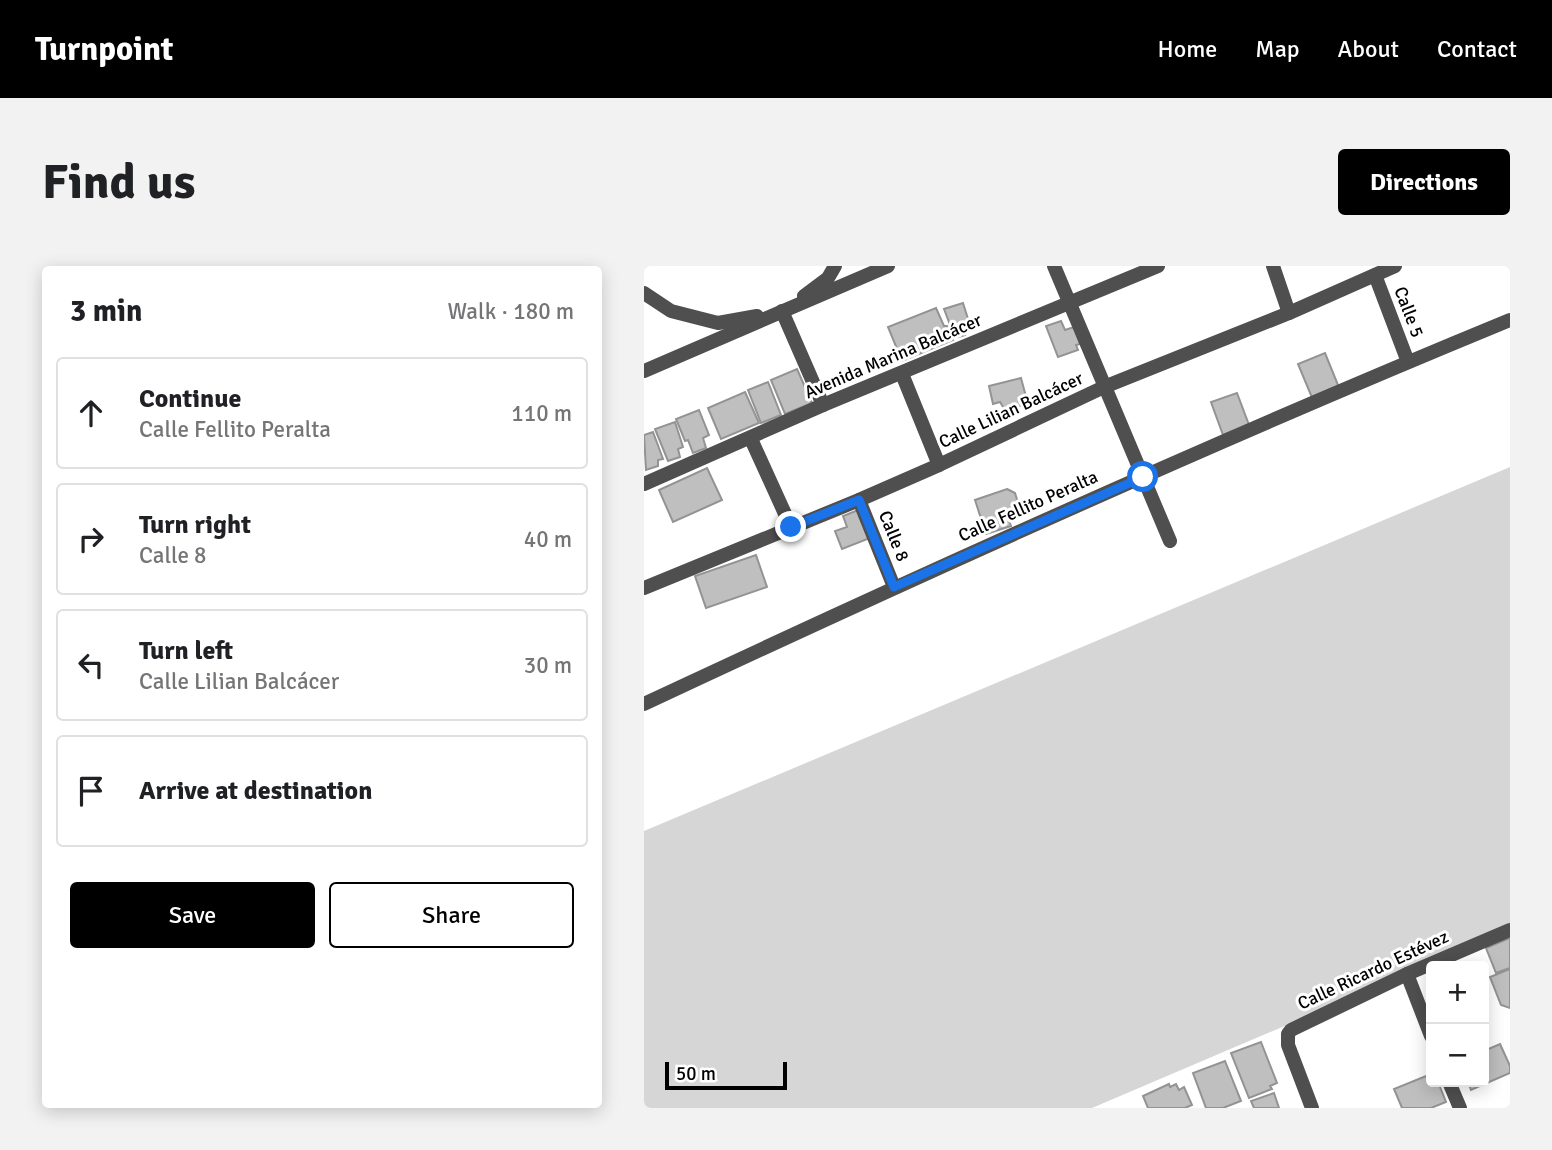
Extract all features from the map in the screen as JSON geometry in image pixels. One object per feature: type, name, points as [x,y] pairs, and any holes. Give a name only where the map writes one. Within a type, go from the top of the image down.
[{"type":"street","points":[[644,293],[671,311],[718,323],[782,311],[828,278],[835,266]]},
{"type":"street","points":[[644,371],[888,266]]},
{"type":"street","points":[[1054,266],[1170,541]]},
{"type":"street","name":"Avenida Marina Balcácer","points":[[644,484],[823,405],[1158,266]]},
{"type":"street","points":[[1273,266],[1289,313]]},
{"type":"street","name":"Calle Lilian Balcácer","points":[[644,588],[859,500],[1104,387],[1289,313],[1395,266]]},
{"type":"street","name":"Calle 5","points":[[1375,275],[1408,362]]},
{"type":"street","points":[[782,311],[823,405]]},
{"type":"street","name":"Calle Fellito Peralta","points":[[644,704],[894,587],[1510,320]]},
{"type":"street","points":[[902,374],[939,465]]},
{"type":"street","points":[[751,439],[791,527]]},
{"type":"street","name":"Calle 8","points":[[859,500],[894,587]]},
{"type":"street","name":"Calle Ricardo Estévez","points":[[1312,1108],[1288,1045],[1288,1034],[1296,1027],[1407,974],[1510,930]]},
{"type":"street","points":[[1407,974],[1426,1024]]},
{"type":"street","points":[[1451,1087],[1460,1108]]},
{"type":"shaded area","points":[[1510,467],[1510,930],[1437,961],[1426,961],[1426,966],[1092,1108],[644,1108],[644,831]]},
{"type":"building","points":[[963,303],[970,325],[963,327],[965,335],[955,338],[944,309]]},
{"type":"building","points":[[936,308],[953,340],[902,361],[888,327]]},
{"type":"building","points":[[1061,321],[1065,330],[1074,327],[1080,344],[1076,345],[1078,350],[1058,357],[1046,326]]},
{"type":"building","points":[[1325,353],[1340,390],[1313,400],[1298,364]]},
{"type":"building","points":[[797,369],[812,403],[785,414],[771,380]]},
{"type":"building","points":[[1021,378],[1028,404],[1005,410],[1000,402],[993,404],[989,386]]},
{"type":"building","points":[[768,382],[781,415],[761,423],[748,390]]},
{"type":"building","points":[[745,392],[759,423],[721,439],[708,408]]},
{"type":"building","points":[[1237,393],[1249,425],[1223,435],[1211,402]]},
{"type":"building","points":[[699,410],[709,435],[703,438],[706,448],[693,453],[676,419]]},
{"type":"building","points":[[675,422],[683,447],[678,449],[680,457],[668,461],[655,429]]},
{"type":"building","points":[[653,432],[663,459],[658,460],[658,466],[646,470],[644,435]]},
{"type":"building","points":[[707,468],[722,500],[673,522],[659,490]]},
{"type":"building","points":[[1007,489],[1015,493],[1022,516],[1009,520],[1011,526],[986,534],[975,500]]},
{"type":"building","points":[[858,510],[870,538],[842,549],[835,531],[847,527],[843,516]]},
{"type":"building","points":[[756,555],[767,587],[706,608],[695,576]]},
{"type":"building","points":[[1510,938],[1510,968],[1496,973],[1486,948]]},
{"type":"building","points":[[1510,969],[1510,1008],[1501,1005],[1490,977]]},
{"type":"building","points":[[1261,1042],[1277,1083],[1270,1086],[1272,1089],[1249,1098],[1231,1053]]},
{"type":"building","points":[[1500,1044],[1510,1066],[1510,1073],[1489,1082],[1489,1049]]},
{"type":"building","points":[[1225,1061],[1241,1101],[1223,1108],[1206,1108],[1193,1073]]},
{"type":"building","points":[[1426,1076],[1426,1087],[1440,1087],[1446,1102],[1431,1108],[1402,1108],[1394,1089]]},
{"type":"building","points":[[1169,1084],[1170,1087],[1176,1084],[1179,1090],[1184,1087],[1192,1105],[1185,1108],[1148,1108],[1143,1096]]},
{"type":"building","points":[[1274,1093],[1279,1108],[1254,1108],[1251,1101]]},
{"type":"route","points":[[791,527],[859,500],[894,587],[1143,477]]}]
